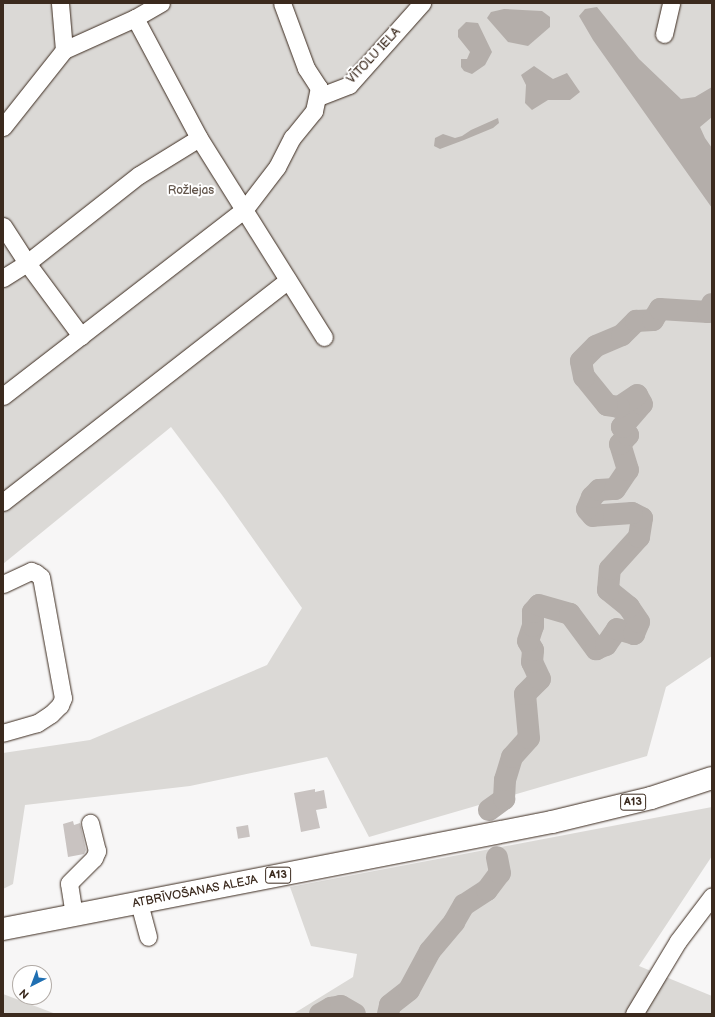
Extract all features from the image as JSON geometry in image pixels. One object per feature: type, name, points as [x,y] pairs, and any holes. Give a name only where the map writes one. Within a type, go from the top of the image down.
[{"type":"main road","name":"ATBRĪVOŠANAS ALEJA","points":[[3,929],[552,822],[651,798],[712,778]]},
{"type":"street","points":[[60,3],[64,50]]},
{"type":"street","points":[[3,127],[64,50],[135,18],[161,3]]},
{"type":"street","points":[[3,396],[244,210],[277,167],[292,138],[314,111],[319,88],[306,68],[282,3]]},
{"type":"street","name":"VĪTOLU IELA","points":[[318,97],[349,85],[422,3]]},
{"type":"street","points":[[664,34],[671,3]]},
{"type":"street","points":[[135,18],[199,138],[324,338]]},
{"type":"street","points":[[3,278],[27,263],[139,175],[199,138]]},
{"type":"street","points":[[3,226],[27,263],[81,336]]},
{"type":"street","points":[[3,502],[288,280]]},
{"type":"street","points":[[3,584],[31,571],[36,572],[41,577],[63,698],[60,705],[51,714],[37,723],[3,733]]},
{"type":"street","points":[[74,915],[69,882],[94,858],[97,851],[90,823]]},
{"type":"street","points":[[634,1014],[678,941],[712,896]]},
{"type":"street","points":[[139,902],[148,937]]},
{"type":"green space","name":"Rožlejas","points":[[3,3],[712,3],[712,656],[666,687],[647,756],[369,837],[327,757],[190,786],[25,805],[13,884],[3,889],[3,753],[90,740],[267,665],[302,608],[222,495],[171,427],[3,564]]},
{"type":"green space","points":[[712,807],[712,856],[639,966],[712,996],[712,1014],[293,1014],[353,977],[357,954],[311,946],[290,887]]},
{"type":"green space","points":[[3,994],[12,997],[12,1005],[32,1005],[56,1014],[3,1014]]},
{"type":"shaded area","points":[[597,7],[639,59],[681,99],[695,97],[712,87],[712,117],[700,127],[712,148],[712,208],[593,40],[579,16],[585,9]]},
{"type":"shaded area","points":[[504,9],[542,11],[550,17],[550,27],[528,46],[508,42],[487,18],[491,12]]},
{"type":"shaded area","points":[[466,22],[478,23],[492,52],[485,65],[472,74],[464,71],[461,67],[461,59],[467,59],[470,52],[458,37],[458,30]]},
{"type":"shaded area","points":[[534,66],[553,79],[567,73],[580,92],[570,100],[548,100],[532,110],[525,103],[526,85],[521,75]]},
{"type":"shaded area","points":[[498,118],[499,123],[493,128],[440,149],[434,146],[435,138],[443,134],[455,138],[462,136],[471,130]]},
{"type":"building","points":[[315,789],[315,792],[324,790],[327,808],[316,810],[320,828],[301,832],[294,793]]},
{"type":"building","points":[[73,821],[74,825],[80,823],[86,850],[84,854],[68,857],[63,824]]},
{"type":"building","points":[[248,825],[250,837],[238,839],[236,827]]},
{"type":"waterway","points":[[489,810],[504,799],[505,780],[512,757],[529,738],[525,694],[540,679],[532,662],[533,650],[528,641],[533,626],[533,612],[539,605],[570,614],[596,649],[606,645],[617,629],[634,634],[639,622],[629,607],[608,590],[610,569],[639,537],[642,518],[632,513],[593,516],[587,509],[592,497],[599,490],[615,489],[628,470],[620,444],[628,435],[622,427],[642,404],[637,395],[619,407],[607,405],[584,377],[581,361],[596,346],[622,335],[636,321],[653,320],[660,309],[708,312],[712,304]]},
{"type":"waterway","points":[[388,1014],[390,1005],[409,990],[430,951],[454,922],[464,905],[487,890],[500,873],[497,857]]},
{"type":"waterway","points":[[320,1014],[331,1008],[341,1006],[355,1014]]}]
